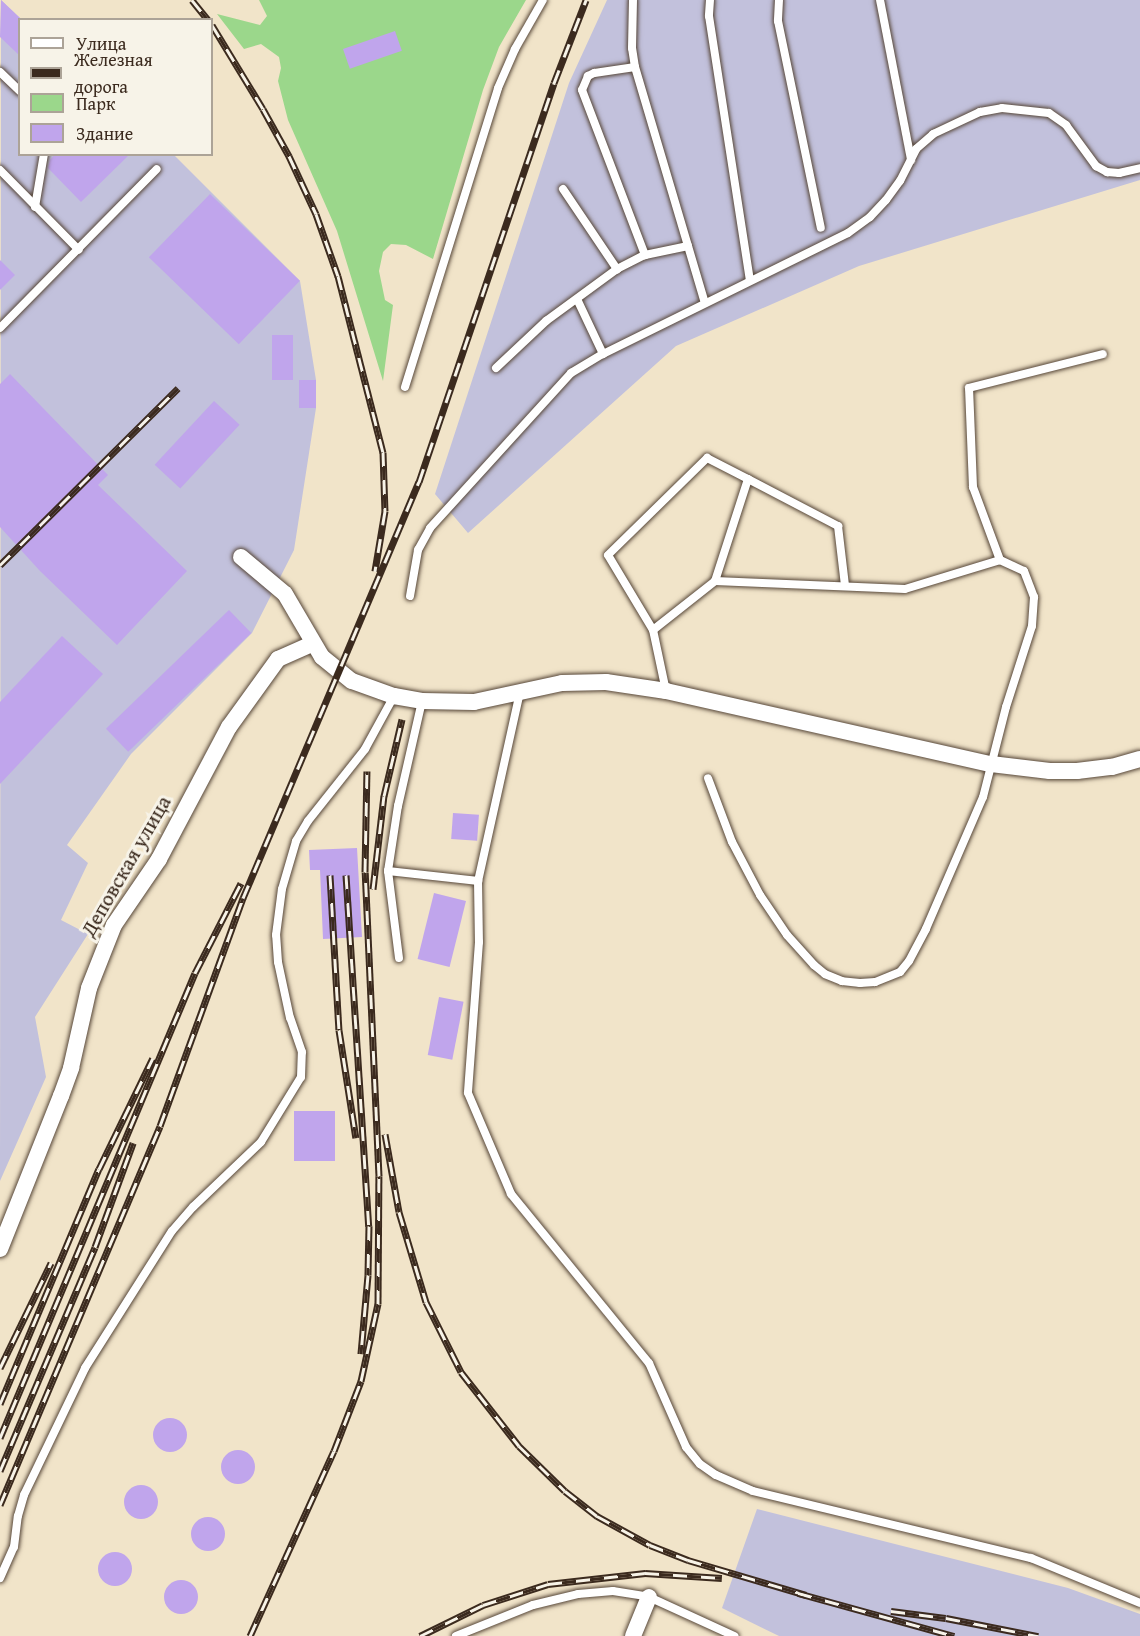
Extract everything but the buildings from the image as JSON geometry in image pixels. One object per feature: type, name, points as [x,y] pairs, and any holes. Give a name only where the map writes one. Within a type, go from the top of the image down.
[{"type":"street","points":[[241,557],[285,594],[306,626],[312,644],[322,657],[352,681],[394,696],[422,701],[474,702],[562,683],[606,682],[666,692],[991,764],[1050,771],[1077,771],[1112,767],[1140,759]]},
{"type":"street","name":"Деповская улица","points":[[0,1249],[61,1096],[89,988],[114,926],[159,859],[229,727],[278,659],[312,644]]},
{"type":"street","points":[[633,1636],[649,1597]]},
{"type":"lane","points":[[405,387],[498,88],[515,49],[543,0]]},
{"type":"lane","points":[[633,0],[632,48],[635,68],[705,303]]},
{"type":"lane","points":[[710,0],[709,16],[750,280]]},
{"type":"lane","points":[[779,0],[778,21],[821,228]]},
{"type":"lane","points":[[880,0],[912,160]]},
{"type":"lane","points":[[635,68],[594,73],[588,76],[582,90],[645,255]]},
{"type":"lane","points":[[0,72],[18,89]]},
{"type":"lane","points":[[410,596],[418,550],[430,528],[556,387],[586,362],[750,280],[826,246],[870,217],[886,200],[912,160],[916,149],[933,134],[980,112],[1002,108],[1049,113],[1066,125],[1088,158],[1107,172],[1119,173],[1140,168]]},
{"type":"lane","points":[[35,207],[44,156]]},
{"type":"lane","points":[[0,328],[157,169]]},
{"type":"lane","points":[[0,170],[79,250]]},
{"type":"lane","points":[[563,189],[618,269]]},
{"type":"lane","points":[[496,368],[546,321],[618,269],[645,255],[688,246]]},
{"type":"lane","points":[[577,298],[603,354]]},
{"type":"lane","points":[[999,560],[973,487],[969,388],[1103,354]]},
{"type":"lane","points":[[666,692],[654,630],[608,555],[706,458],[838,526],[845,586]]},
{"type":"lane","points":[[654,630],[715,581],[748,479]]},
{"type":"lane","points":[[708,778],[738,854],[760,895],[787,935],[825,974],[842,981],[868,983],[889,978],[900,972],[917,948],[980,805],[1006,707],[1032,626],[1034,597],[1024,571],[999,560],[905,589],[715,581]]},
{"type":"lane","points":[[520,692],[478,881],[479,942],[468,1093],[511,1194],[649,1363],[686,1447],[700,1464],[732,1483],[753,1491],[1030,1558],[1140,1603]]},
{"type":"lane","points":[[0,1578],[14,1546],[18,1516],[24,1495],[85,1368],[172,1231],[192,1207],[261,1142],[301,1077],[302,1052],[290,1018],[278,962],[276,935],[282,888],[288,863],[302,831],[365,749],[394,696]]},
{"type":"lane","points":[[399,958],[388,871],[398,806],[422,701]]},
{"type":"lane","points":[[388,871],[478,881]]},
{"type":"lane","points":[[456,1636],[505,1614],[578,1594],[613,1591],[649,1597],[734,1636]]},
{"type":"shaded area","points":[[1,0],[20,18],[18,18],[18,156],[175,156],[300,281],[316,380],[316,408],[294,550],[252,633],[131,754],[67,845],[88,863],[61,920],[88,934],[35,1017],[46,1077],[0,1181]]},
{"type":"shaded area","points":[[607,0],[1140,0],[1140,180],[859,266],[676,346],[468,533],[435,494],[569,83]]},
{"type":"shaded area","points":[[757,1509],[1068,1588],[1140,1614],[1140,1636],[779,1636],[722,1608]]},
{"type":"green space","points":[[259,0],[526,0],[499,47],[483,90],[433,259],[406,245],[391,244],[383,252],[379,271],[385,300],[393,305],[383,381],[337,231],[288,120],[278,81],[281,68],[279,57],[261,44],[244,49],[217,14],[260,25],[267,16]]},
{"type":"railway","points":[[192,0],[206,18]]},
{"type":"railway","points":[[0,1505],[160,1126],[243,898],[419,482],[554,83],[586,0]]},
{"type":"railway","points":[[213,27],[289,156],[316,214],[338,276],[383,452],[385,511],[375,571]]},
{"type":"railway","points":[[0,565],[178,388]]},
{"type":"railway","points":[[373,889],[384,796],[402,719]]},
{"type":"railway","points":[[250,1636],[334,1451],[361,1381],[378,1304],[379,1176],[365,872],[367,771]]},
{"type":"railway","points":[[330,875],[339,1030],[356,1138]]},
{"type":"railway","points":[[346,875],[369,1226],[368,1275],[361,1354]]},
{"type":"railway","points":[[0,1438],[195,973],[241,883]]},
{"type":"railway","points":[[0,1404],[99,1169],[153,1058]]},
{"type":"railway","points":[[385,1134],[399,1212],[426,1302],[461,1372],[519,1446],[565,1491],[597,1516],[650,1545],[688,1560],[806,1595]]},
{"type":"railway","points":[[0,1471],[95,1247],[133,1143]]},
{"type":"railway","points":[[0,1368],[51,1263]]},
{"type":"railway","points":[[420,1636],[483,1605],[548,1584],[645,1573],[722,1578]]},
{"type":"railway","points":[[798,1593],[954,1636]]},
{"type":"railway","points":[[891,1611],[946,1618],[1038,1636]]}]
